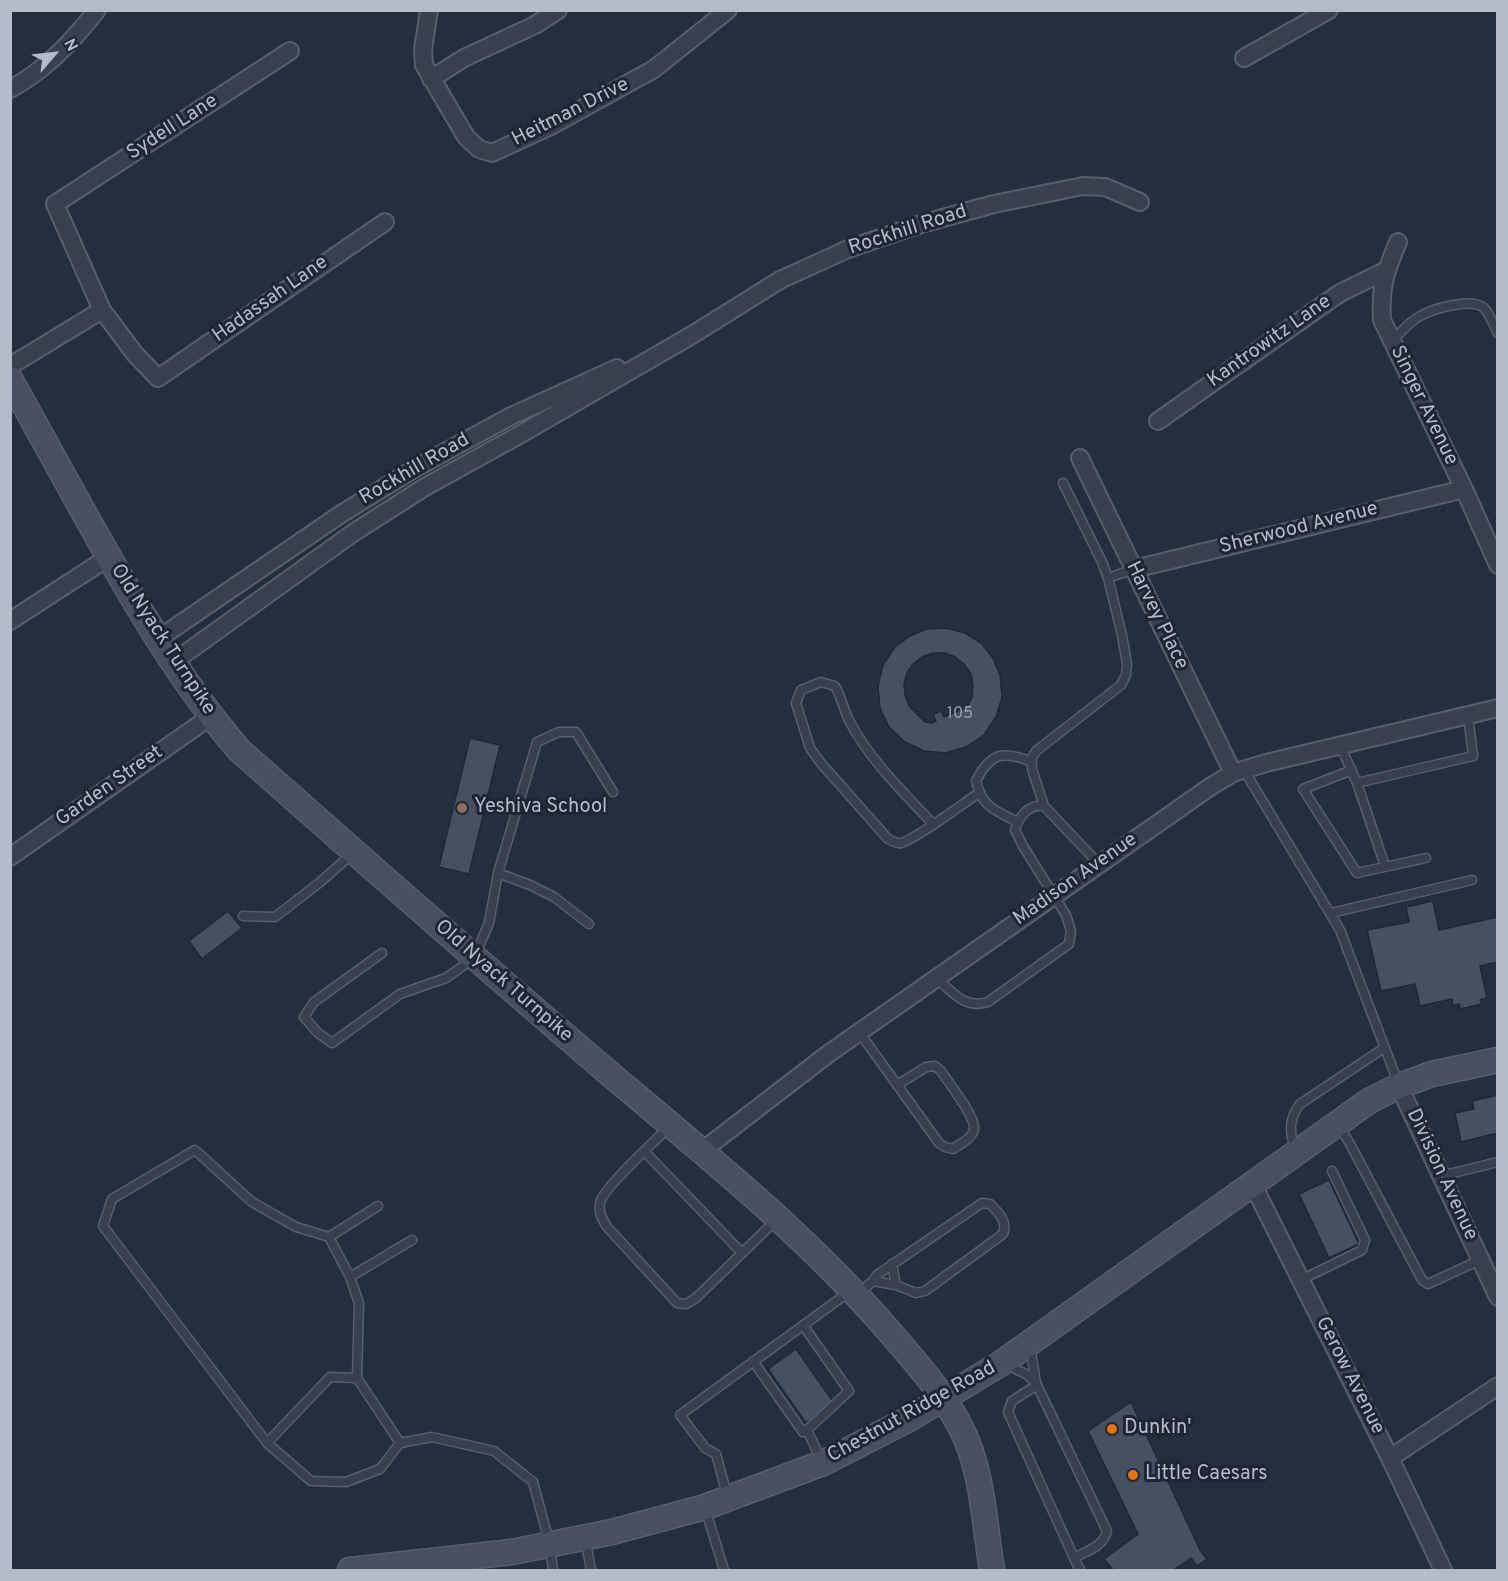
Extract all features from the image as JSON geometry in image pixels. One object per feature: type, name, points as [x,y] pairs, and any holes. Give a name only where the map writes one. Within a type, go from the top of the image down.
[{"type":"street","points":[[10,89],[46,65],[78,35],[97,10]]},
{"type":"street","name":"Heitman Drive","points":[[429,10],[423,50],[424,65],[466,137],[479,149],[492,153],[550,126],[654,69],[728,10]]},
{"type":"street","points":[[431,79],[464,58],[535,25],[558,10]]},
{"type":"street","points":[[1244,58],[1329,10]]},
{"type":"street","name":"Sydell Lane","points":[[102,310],[55,204],[290,51]]},
{"type":"street","name":"Rockhill Road","points":[[172,663],[353,533],[425,487],[692,335],[780,280],[848,249],[921,224],[994,204],[1083,186],[1106,187],[1140,202]]},
{"type":"street","name":"Hadassah Lane","points":[[102,310],[135,354],[158,378],[385,222]]},
{"type":"street","name":"Singer Avenue","points":[[1398,242],[1385,271],[1381,294],[1382,320],[1464,489],[1497,565]]},
{"type":"street","name":"Kantrowitz Lane","points":[[1158,421],[1340,293],[1385,271]]},
{"type":"street","points":[[10,366],[102,310]]},
{"type":"street","name":"Rockhill Road","points":[[158,639],[341,514],[414,469],[511,416],[692,335]]},
{"type":"street","name":"Old Nyack Turnpike","points":[[13,392],[172,663],[210,717],[239,750],[474,958],[702,1151],[825,1260],[861,1288],[924,1372],[961,1427],[974,1465],[992,1570]]},
{"type":"street","name":"Harvey Place","points":[[1080,458],[1134,570],[1239,772]]},
{"type":"street","name":"Sherwood Avenue","points":[[1134,570],[1464,489]]},
{"type":"street","points":[[10,621],[109,557]]},
{"type":"street","name":"Madison Avenue","points":[[702,1151],[859,1032],[1210,787],[1239,772],[1340,745],[1497,708]]},
{"type":"street","name":"Garden Street","points":[[10,857],[210,717]]},
{"type":"street","name":"Chestnut Ridge Road","points":[[350,1570],[458,1559],[585,1538],[705,1507],[823,1463],[944,1400],[1002,1363],[1336,1122],[1369,1101],[1399,1086],[1432,1074],[1497,1060]]},
{"type":"street","name":"Division Avenue","points":[[1399,1086],[1497,1297]]},
{"type":"street","name":"Gerow Avenue","points":[[1252,1184],[1390,1458],[1443,1570]]},
{"type":"street","points":[[1390,1458],[1497,1386]]},
{"type":"lane","points":[[1392,341],[1408,324],[1420,316],[1450,306],[1466,304],[1475,304],[1483,308],[1497,333]]},
{"type":"lane","points":[[1063,483],[1108,578],[1122,635],[1127,664],[1126,675],[1121,685],[1036,751],[1032,762],[1036,786],[1044,806],[1099,864]]},
{"type":"lane","points":[[1108,578],[1134,570]]},
{"type":"lane","points":[[933,824],[888,775],[864,744],[851,724],[835,686],[820,682],[801,690],[796,703],[810,748],[888,839],[898,844],[905,842],[933,824],[979,793]]},
{"type":"lane","points":[[1357,783],[1473,756],[1468,715]]},
{"type":"lane","points":[[382,953],[314,1002],[304,1017],[318,1033],[332,1043],[400,994],[446,978],[474,958],[489,923],[498,873],[537,742],[559,732],[576,732],[614,792]]},
{"type":"lane","points":[[1340,745],[1357,783],[1385,866]]},
{"type":"lane","points":[[936,978],[963,1001],[975,1006],[988,1002],[1069,944],[1071,931],[1066,915],[1023,846],[1016,826],[994,811],[979,793],[976,781],[986,763],[1002,755],[1016,755],[1032,762]]},
{"type":"lane","points":[[1352,770],[1303,789],[1357,873],[1426,858]]},
{"type":"lane","points":[[1239,772],[1331,913],[1350,954],[1399,1086]]},
{"type":"lane","points":[[1016,826],[1022,815],[1030,808],[1038,805],[1044,806]]},
{"type":"lane","points":[[243,916],[275,917],[354,852]]},
{"type":"lane","points":[[498,873],[554,897],[589,924]]},
{"type":"lane","points":[[1331,913],[1472,880]]},
{"type":"lane","points":[[859,1032],[897,1085],[939,1143],[953,1149],[971,1136],[974,1129],[972,1118],[941,1071],[935,1066],[926,1067],[897,1085]]},
{"type":"lane","points":[[1297,1151],[1291,1130],[1293,1114],[1300,1104],[1384,1048]]},
{"type":"lane","points":[[1336,1122],[1349,1142],[1422,1280],[1428,1284],[1480,1260]]},
{"type":"lane","points":[[671,1125],[603,1195],[600,1212],[602,1221],[677,1303],[686,1304],[696,1298],[778,1218]]},
{"type":"lane","points":[[400,1443],[357,1378],[359,1303],[350,1277],[329,1237],[296,1227],[252,1202],[195,1150],[112,1199],[103,1226],[267,1443],[311,1481],[346,1482],[380,1468],[400,1443],[432,1437],[495,1451],[533,1482],[550,1545],[553,1570]]},
{"type":"lane","points":[[645,1152],[742,1253]]},
{"type":"lane","points":[[1441,1176],[1497,1162]]},
{"type":"lane","points":[[1300,1280],[1362,1250],[1365,1240],[1332,1170]]},
{"type":"lane","points":[[728,1499],[716,1454],[705,1448],[680,1415],[803,1325],[861,1288],[892,1264],[982,1203],[990,1204],[1001,1216],[1005,1228],[1003,1233],[925,1291],[916,1293],[896,1285],[861,1288]]},
{"type":"lane","points":[[329,1237],[378,1206]]},
{"type":"lane","points":[[350,1277],[412,1240]]},
{"type":"lane","points":[[892,1264],[896,1285]]},
{"type":"lane","points":[[753,1361],[803,1432],[807,1430],[849,1391],[803,1325]]},
{"type":"lane","points":[[1029,1343],[1037,1384],[1107,1531],[1106,1537],[1100,1544],[1074,1558]]},
{"type":"lane","points":[[1002,1363],[1026,1374],[1037,1384]]},
{"type":"lane","points":[[267,1443],[330,1377],[357,1378]]},
{"type":"lane","points":[[1037,1384],[1016,1397],[1009,1405],[1008,1412],[1080,1570]]},
{"type":"lane","points":[[807,1430],[823,1463]]},
{"type":"lane","points":[[705,1507],[724,1570]]},
{"type":"lane","points":[[585,1538],[591,1570]]},
{"type":"building","points":[[946,628],[965,633],[981,643],[993,658],[1000,675],[1002,697],[996,717],[984,735],[966,747],[946,753],[924,751],[905,742],[889,727],[880,708],[878,686],[883,665],[895,647],[910,636],[927,629]],"holes":[[[933,653],[945,653],[964,664],[971,674],[972,697],[967,707],[944,717],[941,711],[933,714],[936,721],[925,722],[909,706],[904,684],[907,673],[922,657]]]},
{"type":"building","points":[[470,738],[500,745],[469,874],[439,867]]},
{"type":"building","points":[[1433,901],[1439,930],[1498,917],[1498,962],[1480,966],[1487,998],[1480,1000],[1482,1004],[1460,1009],[1459,1004],[1453,1006],[1452,999],[1420,1006],[1415,984],[1381,991],[1367,930],[1409,922],[1406,907]]},
{"type":"building","points":[[228,911],[242,928],[202,959],[189,941]]},
{"type":"building","points":[[1498,1095],[1498,1133],[1461,1142],[1455,1113],[1474,1109],[1472,1101]]},
{"type":"building","points":[[1329,1180],[1359,1244],[1329,1258],[1299,1194]]},
{"type":"building","points":[[796,1349],[834,1403],[806,1423],[768,1369]]},
{"type":"building","points":[[1131,1402],[1200,1550],[1207,1559],[1197,1566],[1191,1558],[1174,1570],[1113,1570],[1104,1559],[1138,1534],[1088,1431]]},
{"type":"place","name":"Yeshiva School","points":[[462,808]]},
{"type":"place","name":"Dunkin'","points":[[1112,1429]]},
{"type":"place","name":"Little Caesars","points":[[1133,1475]]}]
